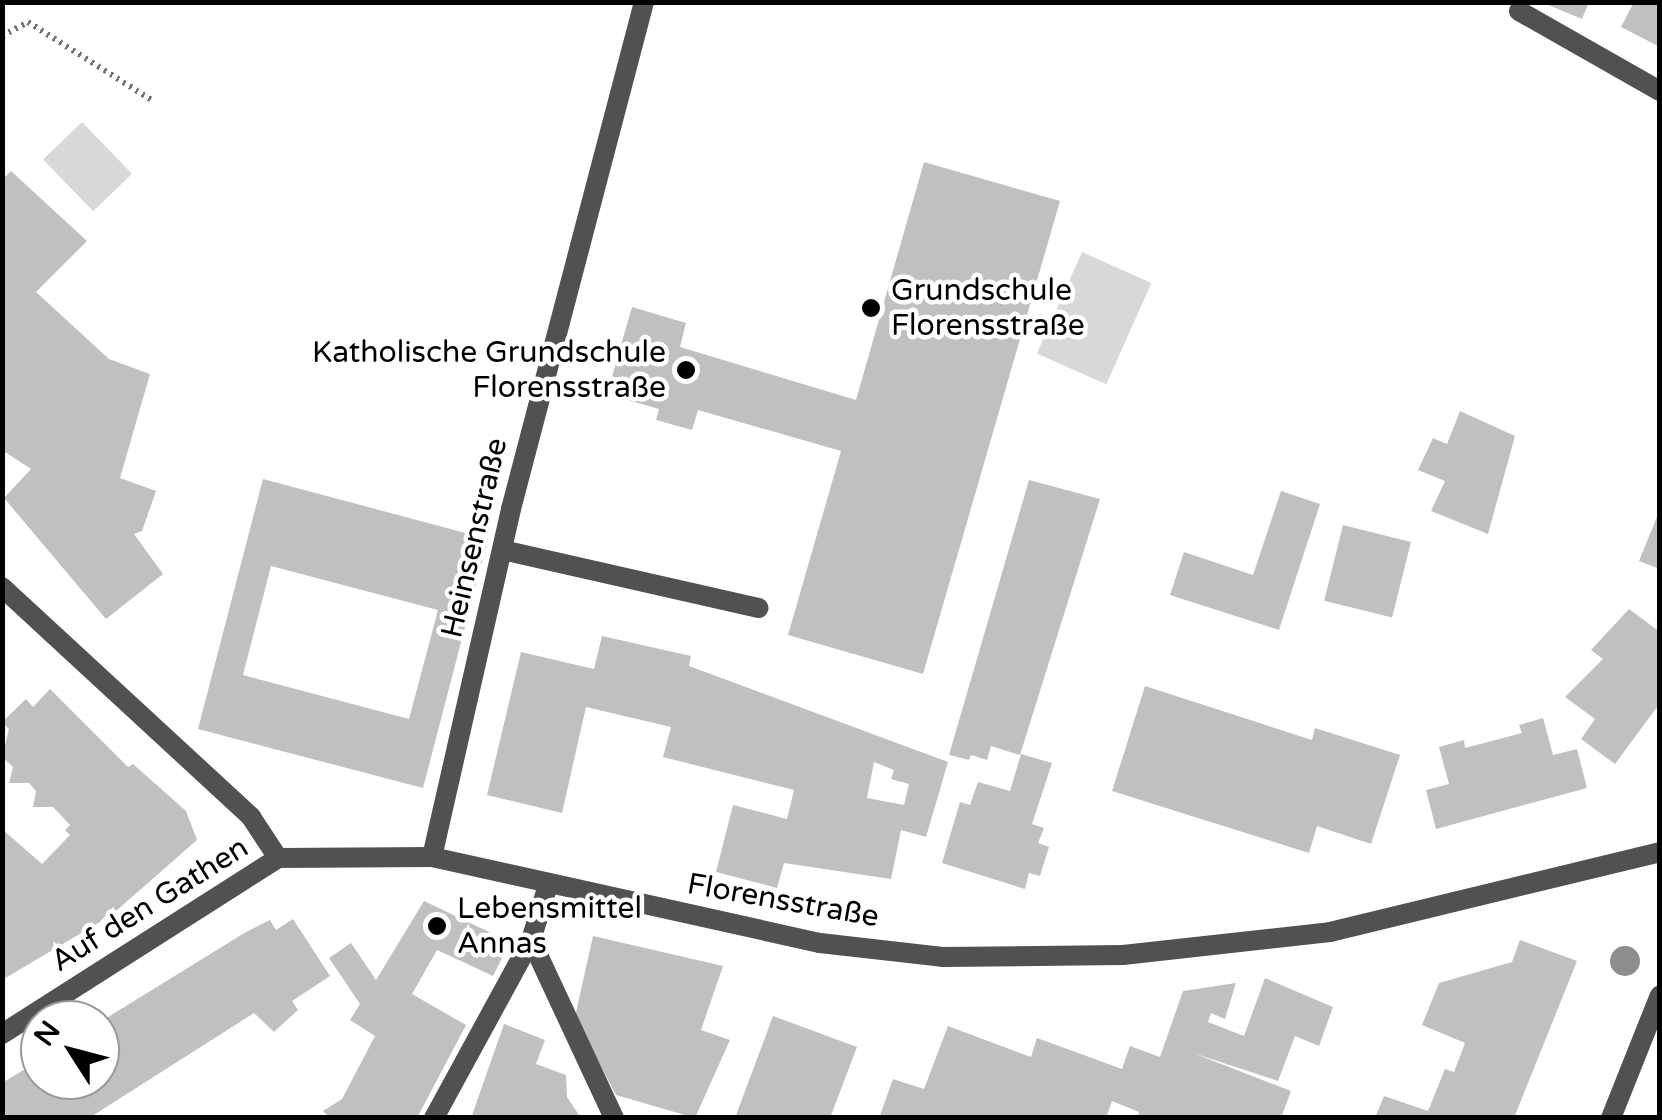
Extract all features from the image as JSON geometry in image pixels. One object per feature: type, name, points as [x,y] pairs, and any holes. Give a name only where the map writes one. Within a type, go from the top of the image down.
[{"type":"street","name":"Heinsenstraße","points":[[432,857],[503,550],[644,2]]},
{"type":"street","points":[[1519,11],[1660,91]]},
{"type":"street","points":[[503,550],[759,608]]},
{"type":"street","points":[[2,588],[250,817],[278,858]]},
{"type":"street","name":"Florensstraße","points":[[278,858],[432,857],[820,943],[942,958],[1123,955],[1330,932],[1660,852]]},
{"type":"street","name":"Auf den Gathen","points":[[2,1034],[278,858]]},
{"type":"street","points":[[434,1118],[531,940],[548,885]]},
{"type":"street","points":[[531,940],[614,1118]]},
{"type":"street","points":[[1611,1118],[1660,995]]},
{"type":"path","points":[[2,36],[28,22],[153,101]]},
{"type":"shaded area","points":[[82,122],[132,174],[93,211],[43,160]]},
{"type":"shaded area","points":[[1082,252],[1151,283],[1106,384],[1037,353]]},
{"type":"building","points":[[1541,2],[1589,2],[1582,19]]},
{"type":"building","points":[[1634,2],[1660,2],[1660,47],[1621,27]]},
{"type":"building","points":[[924,162],[1060,201],[923,674],[788,635],[841,451],[698,410],[692,430],[656,420],[659,409],[607,394],[632,307],[686,323],[680,347],[856,400]]},
{"type":"building","points":[[11,171],[87,241],[36,292],[109,359],[150,374],[120,478],[156,491],[142,531],[134,534],[163,574],[106,619],[4,498],[31,469],[2,450],[2,180]]},
{"type":"building","points":[[1460,411],[1515,436],[1488,534],[1431,511],[1445,481],[1418,470],[1433,438],[1447,444]]},
{"type":"building","points":[[263,479],[488,539],[423,788],[198,729]],"holes":[[[271,566],[438,610],[409,719],[243,675]]]},
{"type":"building","points":[[1029,480],[1100,499],[1020,755],[991,746],[987,760],[949,755]]},
{"type":"building","points":[[1281,491],[1320,504],[1279,630],[1170,595],[1184,552],[1253,575]]},
{"type":"building","points":[[1660,512],[1660,569],[1639,561]]},
{"type":"building","points":[[1343,525],[1411,542],[1392,618],[1324,601]]},
{"type":"building","points":[[1629,609],[1660,632],[1660,703],[1615,764],[1581,739],[1595,719],[1565,697],[1603,659],[1591,650]]},
{"type":"building","points":[[602,636],[691,656],[689,666],[948,762],[926,837],[901,830],[891,879],[784,863],[777,888],[716,872],[733,805],[787,819],[794,790],[663,757],[671,727],[586,707],[562,813],[487,795],[521,652],[594,669]],"holes":[[[874,762],[894,770],[891,779],[909,784],[904,805],[867,798]]]},
{"type":"building","points":[[1145,686],[1312,740],[1315,728],[1400,755],[1371,844],[1317,826],[1309,853],[1112,791]]},
{"type":"building","points":[[50,689],[128,767],[133,764],[186,811],[197,840],[116,911],[113,907],[100,922],[2,980],[2,829],[42,864],[70,835],[65,830],[70,825],[53,807],[33,807],[36,791],[29,783],[9,783],[13,767],[2,757],[9,729],[2,722],[26,699],[33,707]]},
{"type":"building","points":[[1543,718],[1553,755],[1577,749],[1587,788],[1436,829],[1426,790],[1449,784],[1439,747],[1464,740],[1465,748],[1522,733],[1519,725]]},
{"type":"building","points":[[1021,754],[1052,763],[1032,824],[1044,828],[1038,843],[1049,847],[1040,876],[1029,873],[1025,889],[942,863],[960,802],[970,805],[978,782],[1010,791]]},
{"type":"building","points":[[424,901],[510,942],[493,976],[437,950],[412,994],[466,1025],[417,1118],[330,1118],[323,1111],[342,1099],[375,1036],[350,1020],[360,1004],[329,958],[351,943],[376,980]]},
{"type":"building","points":[[293,919],[330,976],[292,1001],[298,1010],[274,1032],[254,1013],[120,1098],[120,1010],[246,932],[270,920],[276,930]]},
{"type":"building","points":[[593,936],[723,966],[701,1030],[730,1040],[695,1118],[616,1095],[575,1017]]},
{"type":"building","points":[[1520,940],[1577,961],[1514,1118],[1375,1118],[1384,1096],[1428,1111],[1445,1069],[1454,1072],[1465,1043],[1422,1025],[1439,983],[1512,962]]},
{"type":"building","points":[[1265,978],[1333,1007],[1319,1046],[1295,1036],[1278,1081],[1193,1053],[1291,1091],[1281,1118],[1137,1118],[1139,1112],[1112,1101],[1106,1118],[879,1118],[893,1079],[924,1089],[948,1026],[1031,1057],[1037,1038],[1122,1069],[1130,1046],[1160,1057],[1183,991],[1236,983],[1225,1019],[1211,1013],[1208,1022],[1244,1036]]},
{"type":"building","points":[[773,1016],[857,1047],[830,1118],[735,1118]]},
{"type":"building","points":[[504,1024],[545,1040],[536,1064],[566,1075],[567,1097],[581,1118],[471,1118]]},
{"type":"building","points":[[20,1072],[20,1100],[117,1100],[89,1118],[2,1118],[2,1083]]},
{"type":"place","name":"Grundschule Florensstraße","points":[[871,308]]},
{"type":"place","name":"Katholische Grundschule Florensstraße","points":[[686,370]]},
{"type":"place","name":"Lebensmittel Annas","points":[[437,926]]}]
